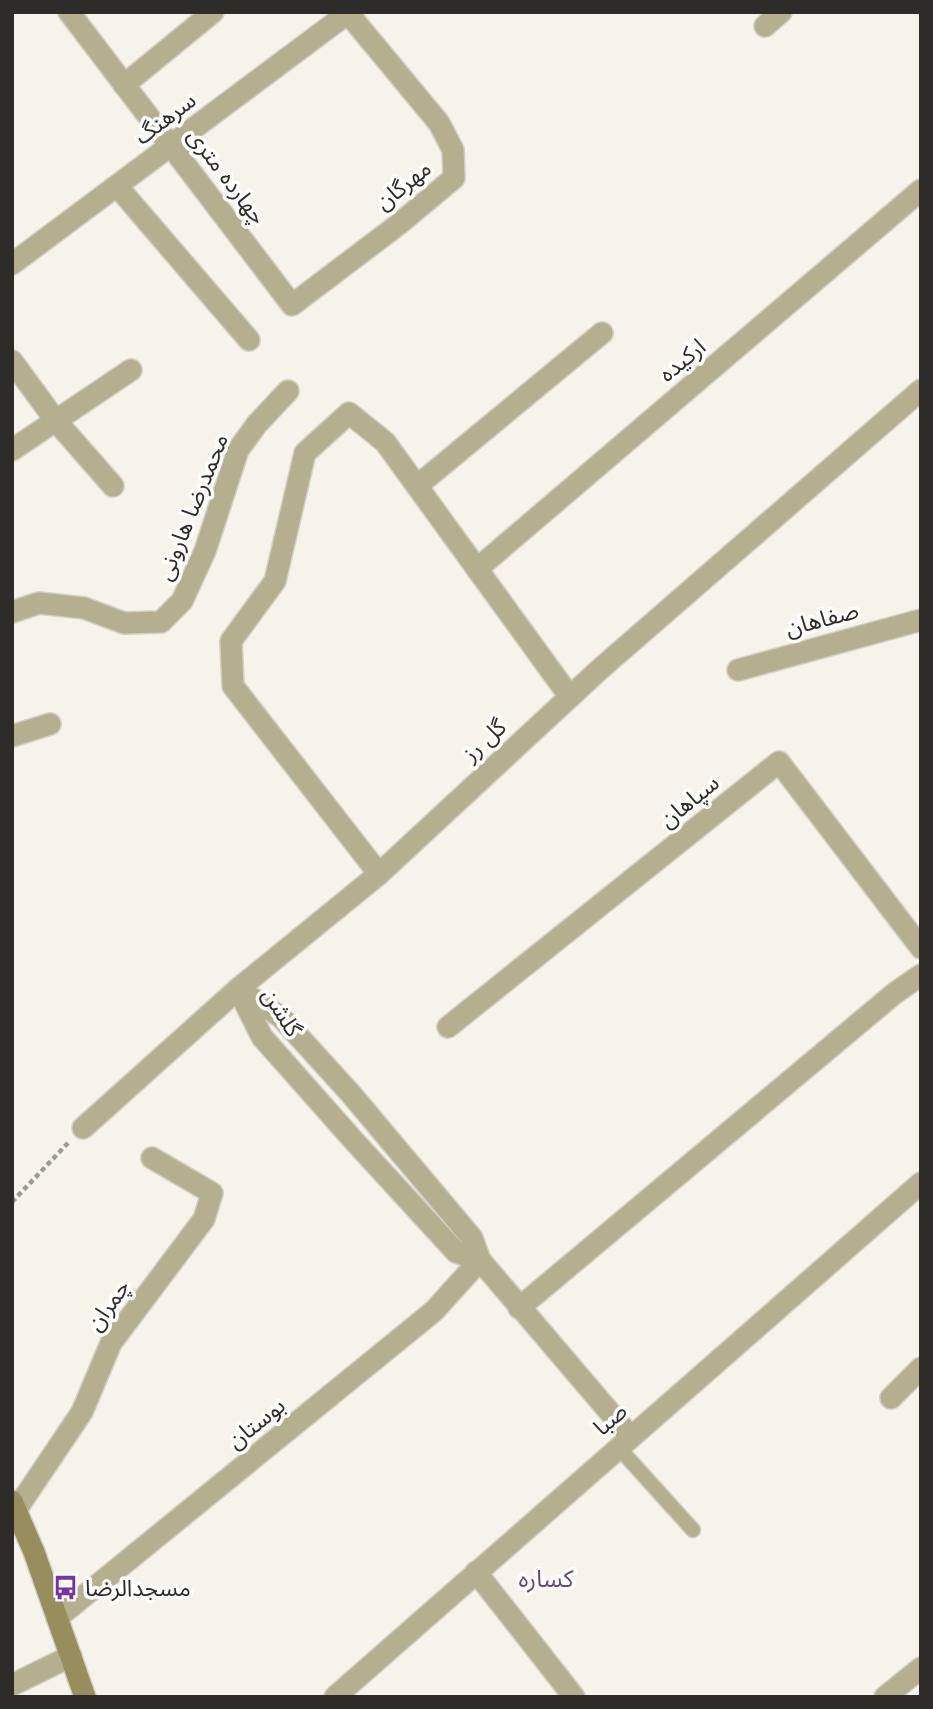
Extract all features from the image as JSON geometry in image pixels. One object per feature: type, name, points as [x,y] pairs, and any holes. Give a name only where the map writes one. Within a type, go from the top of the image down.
[{"type":"street","name":"چهارده متری","points":[[69,12],[292,305]]},
{"type":"street","points":[[124,85],[213,12]]},
{"type":"street","name":"سرهنگ","points":[[12,264],[347,13]]},
{"type":"street","name":"مهرگان","points":[[292,305],[399,224],[454,178],[453,150],[439,122],[347,13]]},
{"type":"street","points":[[117,186],[249,340]]},
{"type":"street","name":"ارکیده","points":[[477,569],[921,190]]},
{"type":"street","points":[[417,486],[602,333]]},
{"type":"street","points":[[12,361],[56,421],[113,486]]},
{"type":"street","points":[[12,450],[131,370]]},
{"type":"street","name":"گل رز","points":[[83,1128],[238,989],[379,874],[570,697],[921,390]]},
{"type":"street","name":"محمدرضا هارونی","points":[[12,612],[39,603],[84,608],[124,622],[161,622],[182,601],[205,551],[238,450],[257,424],[288,391]]},
{"type":"street","points":[[379,874],[233,686],[231,640],[275,581],[305,453],[349,414],[385,442],[570,697]]},
{"type":"street","name":"صفاهان","points":[[738,670],[921,620]]},
{"type":"street","points":[[12,736],[50,724]]},
{"type":"street","name":"سپاهان","points":[[448,1027],[779,762],[921,948]]},
{"type":"street","points":[[520,1308],[895,993],[921,975]]},
{"type":"street","name":"گلشن","points":[[238,989],[262,1037],[355,1142],[456,1252],[480,1260]]},
{"type":"street","name":"گلشن","points":[[238,989],[281,1017],[351,1094],[472,1238],[480,1260],[624,1441]]},
{"type":"street","name":"چمران","points":[[14,1506],[82,1412],[111,1343],[204,1219],[212,1193],[152,1158]]},
{"type":"street","name":"صبا","points":[[335,1697],[921,1183]]},
{"type":"street","name":"بوستان","points":[[57,1618],[434,1311],[480,1260]]},
{"type":"street","points":[[891,1398],[921,1368]]},
{"type":"street","points":[[14,1506],[34,1552],[85,1697]]},
{"type":"street","points":[[476,1572],[574,1697]]},
{"type":"street","points":[[12,1685],[71,1656]]},
{"type":"street","points":[[885,1697],[921,1668]]},
{"type":"lane","points":[[624,1441],[693,1530]]},
{"type":"path","points":[[12,1202],[83,1128]]},
{"type":"place","name":"مسجدالرضا","points":[[65,1588]]},
{"type":"district","name":"کساره","points":[[546,1578]]}]
